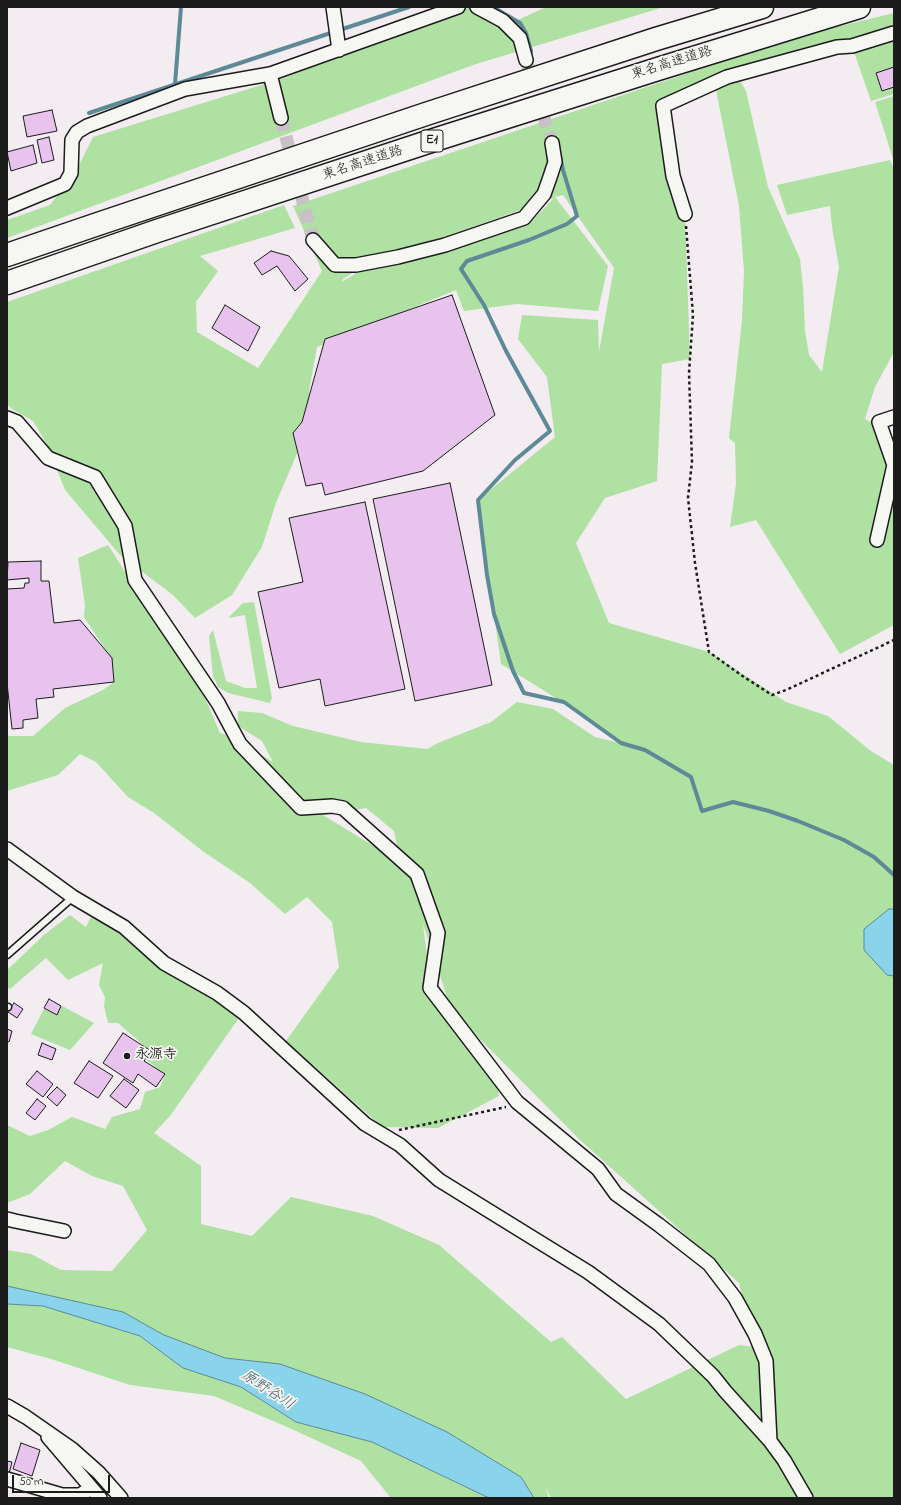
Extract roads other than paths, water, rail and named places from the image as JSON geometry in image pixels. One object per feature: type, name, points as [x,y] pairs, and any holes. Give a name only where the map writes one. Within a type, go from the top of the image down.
[{"type":"highway","name":"東名高速道路","points":[[7,256],[94,225],[418,117],[656,39],[762,7]]},
{"type":"highway","name":"東名高速道路","points":[[7,283],[157,231],[434,140],[859,7]]},
{"type":"street","points":[[333,7],[339,50]]},
{"type":"street","points":[[7,208],[65,184],[71,173],[72,140],[77,132],[87,126],[185,90],[270,74],[458,7]]},
{"type":"street","points":[[477,7],[503,21],[520,38],[526,60]]},
{"type":"street","points":[[685,214],[673,176],[663,106],[727,77],[837,46],[852,46],[894,33]]},
{"type":"street","points":[[270,74],[282,118]]},
{"type":"street","points":[[313,240],[335,265],[356,265],[398,257],[445,245],[524,218],[544,194],[555,162],[552,143]]},
{"type":"street","points":[[877,540],[894,465],[878,422],[894,417]]},
{"type":"street","points":[[7,418],[17,422],[48,458],[95,476],[125,526],[135,580],[218,703],[240,744],[301,808],[332,806],[343,808],[417,874],[438,933],[430,988],[517,1102],[598,1169],[616,1194],[709,1264],[735,1298],[755,1334],[766,1361],[770,1441]]},
{"type":"street","points":[[7,849],[73,897],[124,927],[164,963],[217,993],[244,1013],[365,1124],[400,1146],[439,1180],[588,1272],[659,1324],[713,1376],[770,1441],[784,1460],[806,1498]]},
{"type":"street","points":[[7,1219],[64,1231]]},
{"type":"street","points":[[7,1406],[72,1449],[100,1473],[121,1498]]},
{"type":"street","points":[[37,1425],[100,1498]]},
{"type":"street","points":[[7,1479],[62,1497],[80,1495],[90,1488]]},
{"type":"lane","points":[[7,955],[73,897]]},
{"type":"water","points":[[889,909],[894,909],[894,976],[887,975],[864,950],[864,929]]},
{"type":"water","name":"原野谷川","points":[[7,1286],[123,1312],[164,1335],[225,1358],[280,1364],[365,1394],[447,1432],[521,1477],[534,1498],[489,1498],[372,1442],[296,1422],[241,1387],[183,1368],[140,1336],[43,1306],[7,1304]]},
{"type":"waterway","points":[[175,84],[181,7]]},
{"type":"waterway","points":[[89,113],[409,7]]},
{"type":"waterway","points":[[493,7],[520,23],[526,33],[531,51],[530,57]]},
{"type":"waterway","points":[[560,156],[577,216],[567,224],[529,240],[467,261],[461,269],[484,305],[506,351],[550,431],[515,460],[478,500],[487,575],[494,614],[513,671],[524,693],[564,702],[621,743],[645,750],[691,777],[702,811],[733,802],[769,811],[844,840],[874,857],[894,875]]},
{"type":"tunnel","points":[[526,60],[552,143]]},
{"type":"tunnel","points":[[281,118],[313,240]]},
{"type":"place","name":"永源寺","points":[[127,1056]]}]
